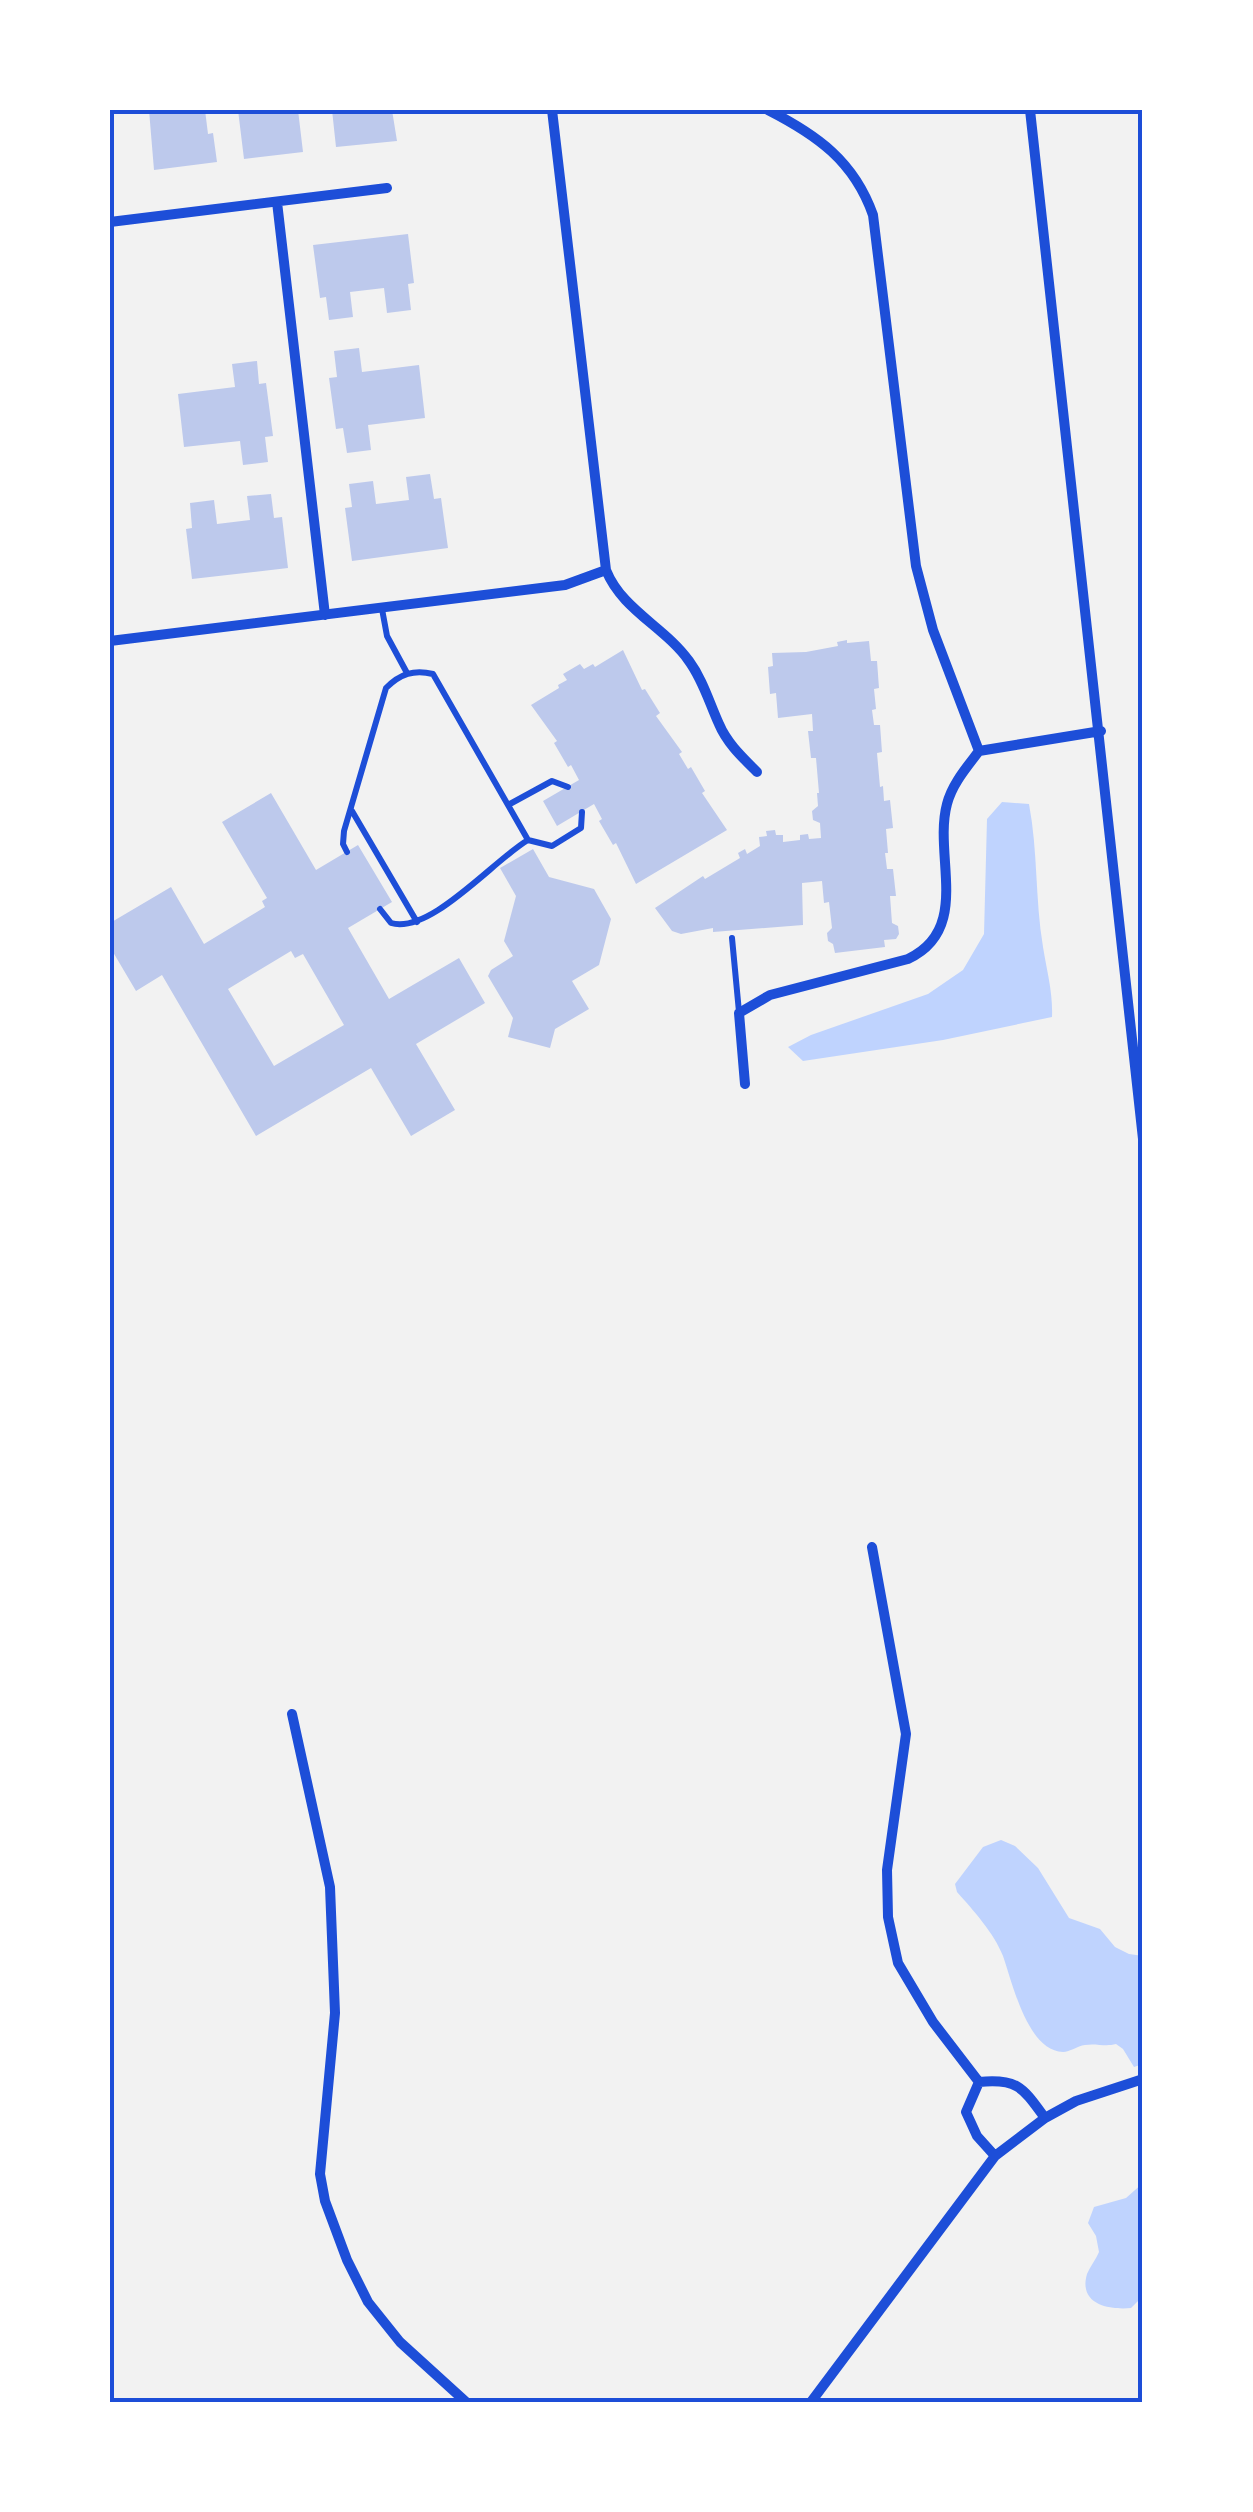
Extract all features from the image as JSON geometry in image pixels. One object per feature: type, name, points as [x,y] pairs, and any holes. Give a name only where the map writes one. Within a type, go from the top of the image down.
[{"type":"street","points":[[552,110],[606,570],[620,594],[690,662],[721,728],[757,772]]},
{"type":"street","points":[[768,110],[814,135],[840,157],[858,181],[873,215],[916,566],[933,630],[979,751]]},
{"type":"street","points":[[1030,110],[1143,1140]]},
{"type":"street","points":[[110,222],[387,188]]},
{"type":"street","points":[[277,202],[326,615]]},
{"type":"street","points":[[110,641],[565,585],[606,570]]},
{"type":"street","points":[[745,1084],[739,1013],[770,995],[908,958],[932,941],[946,909],[947,804],[957,781],[979,751],[1101,731]]},
{"type":"street","points":[[872,1547],[906,1734],[887,1870],[888,1917],[898,1964],[932,2022],[979,2082]]},
{"type":"street","points":[[292,1714],[330,1887],[335,2014],[320,2174],[325,2201],[368,2302],[400,2342],[466,2402]]},
{"type":"street","points":[[979,2082],[1004,2079],[1023,2088],[1045,2118]]},
{"type":"street","points":[[812,2402],[996,2156],[1045,2118],[1076,2101],[1143,2079]]},
{"type":"street","points":[[979,2082],[966,2112],[978,2136],[996,2156]]},
{"type":"lane","points":[[382,607],[387,636],[407,673]]},
{"type":"lane","points":[[346,852],[343,839],[350,809],[384,692],[389,684],[419,670],[433,674],[528,840]]},
{"type":"lane","points":[[508,805],[552,781],[568,786]]},
{"type":"lane","points":[[350,809],[417,922]]},
{"type":"lane","points":[[380,909],[386,919],[398,926],[417,922],[528,840],[552,846],[581,828],[582,812]]},
{"type":"lane","points":[[732,938],[739,1013]]},
{"type":"water","points":[[1002,802],[1029,804],[1052,1017],[943,1040],[803,1061],[788,1047],[811,1035],[928,994],[963,970],[984,934],[987,819]]},
{"type":"water","points":[[1001,1840],[1015,1846],[1038,1868],[1069,1918],[1100,1929],[1115,1947],[1143,1956],[1143,2064],[1134,2067],[1116,2044],[1085,2045],[1063,2052],[1050,2049],[1031,2028],[999,1947],[955,1884],[983,1847]]},
{"type":"water","points":[[1143,2183],[1143,2296],[1131,2308],[1105,2306],[1091,2299],[1085,2284],[1099,2252],[1088,2223],[1094,2207],[1126,2198]]},
{"type":"building","points":[[149,110],[205,110],[217,162],[154,170]]},
{"type":"building","points":[[238,110],[298,110],[303,152],[244,159]]},
{"type":"building","points":[[332,110],[392,110],[397,141],[336,147]]},
{"type":"building","points":[[408,234],[414,283],[408,284],[411,310],[387,313],[384,288],[350,292],[353,317],[329,320],[326,297],[320,298],[313,245]]},
{"type":"building","points":[[359,348],[362,372],[419,365],[425,418],[368,425],[371,450],[347,453],[343,428],[336,429],[329,378],[337,377],[334,351]]},
{"type":"building","points":[[257,361],[259,384],[266,383],[273,436],[265,437],[268,462],[243,465],[240,441],[184,447],[178,394],[235,387],[232,364]]},
{"type":"building","points":[[430,474],[434,499],[441,498],[448,548],[352,561],[345,508],[352,507],[349,484],[373,481],[376,504],[409,500],[406,477]]},
{"type":"building","points":[[271,494],[274,518],[282,517],[288,568],[192,579],[186,529],[192,528],[190,503],[214,500],[217,524],[250,520],[247,496]]},
{"type":"building","points":[[869,641],[871,661],[877,661],[879,688],[874,689],[876,709],[872,710],[874,725],[880,725],[880,787],[883,786],[884,801],[890,800],[893,828],[886,829],[885,853],[887,869],[893,869],[896,896],[890,896],[892,923],[898,926],[896,939],[884,940],[885,947],[835,953],[828,941],[827,933],[832,928],[822,881],[802,883],[803,925],[713,932],[713,928],[681,934],[672,931],[655,908],[703,876],[705,879],[740,858],[738,853],[745,849],[747,854],[760,846],[759,837],[767,836],[766,831],[775,830],[776,835],[783,835],[783,842],[800,840],[800,835],[808,834],[809,839],[821,838],[820,823],[813,820],[812,811],[818,806],[819,793],[816,758],[811,758],[808,731],[813,731],[812,714],[778,718],[776,693],[770,694],[768,667],[773,666],[772,653],[806,652],[838,646],[837,642]]},
{"type":"building","points":[[623,650],[642,690],[660,713],[656,716],[682,752],[679,754],[688,769],[691,767],[705,791],[702,793],[727,830],[636,884],[616,843],[613,845],[599,821],[602,819],[594,804],[557,826],[543,801],[579,780],[531,705],[559,688],[567,680],[563,674],[580,664],[584,669],[593,664],[595,667]]},
{"type":"building","points":[[271,793],[316,870],[358,845],[392,902],[348,928],[389,999],[459,958],[485,1003],[416,1044],[455,1110],[411,1136],[371,1068],[256,1136],[162,975],[136,991],[110,947],[110,923],[171,887],[204,944],[265,907],[262,901],[267,898],[222,822]],"holes":[[[291,951],[295,958],[303,954],[344,1025],[274,1066],[228,989]]]},
{"type":"building","points":[[533,849],[549,877],[594,889],[611,919],[599,965],[572,981],[589,1009],[555,1029],[550,1048],[508,1037],[513,1018],[488,976],[513,956],[504,941],[516,896],[500,868]]}]
